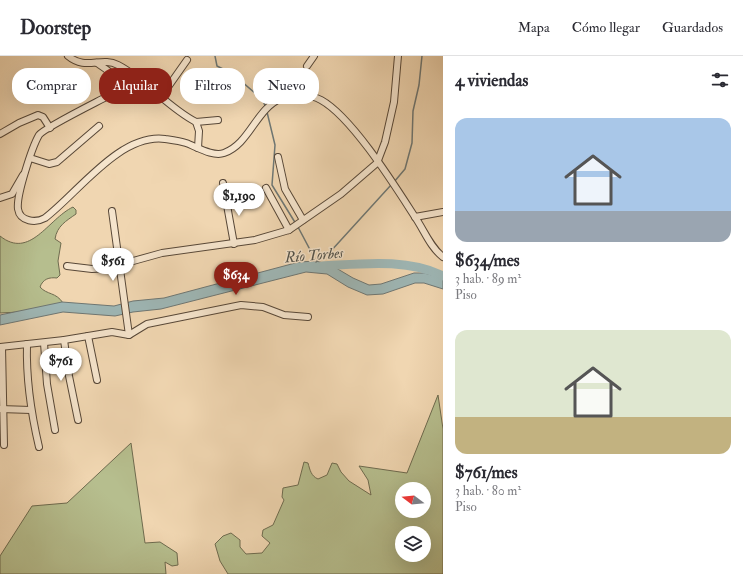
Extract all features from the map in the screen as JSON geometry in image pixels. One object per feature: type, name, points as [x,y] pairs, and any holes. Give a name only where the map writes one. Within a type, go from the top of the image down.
[{"type":"street","points":[[68,56],[74,61],[89,64],[108,61],[123,68]]},
{"type":"street","points":[[89,64],[92,56]]},
{"type":"street","points":[[97,63],[108,56]]},
{"type":"street","points":[[306,66],[314,56]]},
{"type":"street","points":[[68,266],[92,269],[120,266],[162,253],[234,244],[274,236],[289,230],[341,194],[377,163],[385,142],[394,102],[398,56]]},
{"type":"street","points":[[172,81],[187,60]]},
{"type":"street","points":[[97,63],[113,74],[116,81],[114,89],[108,96],[40,134],[34,146],[25,174],[18,209],[23,217],[28,220],[39,221],[53,212],[79,186],[129,145],[141,141],[162,139],[186,143],[221,154],[232,149],[269,106],[281,98],[301,95],[320,100],[339,115],[377,163],[415,217],[427,238],[443,257]]},
{"type":"street","points":[[169,104],[182,115],[196,122],[218,120]]},
{"type":"street","points":[[0,134],[19,123],[38,115],[44,117],[50,128]]},
{"type":"street","points":[[196,122],[200,131],[198,148]]},
{"type":"street","points":[[30,158],[49,164],[57,162],[99,126]]},
{"type":"street","points":[[278,158],[285,189],[303,220]]},
{"type":"street","points":[[0,198],[12,194],[20,178],[25,174]]},
{"type":"street","points":[[223,183],[234,244]]},
{"type":"street","points":[[266,188],[289,230]]},
{"type":"street","points":[[112,211],[129,335]]},
{"type":"street","points":[[415,217],[443,212]]},
{"type":"street","points":[[4,445],[1,409],[1,347],[44,343],[112,332],[129,335],[147,324],[241,305],[263,307],[284,315],[308,317]]},
{"type":"street","points":[[88,336],[97,380]]},
{"type":"street","points":[[64,340],[69,376],[78,420]]},
{"type":"street","points":[[44,343],[47,384],[55,430]]},
{"type":"street","points":[[27,344],[26,371],[31,410],[39,447]]},
{"type":"street","points":[[1,409],[31,410]]},
{"type":"green space","points":[[73,207],[76,210],[76,214],[60,227],[55,239],[61,243],[58,261],[60,275],[57,278],[47,279],[40,287],[60,299],[63,303],[39,311],[0,313],[0,236],[11,242],[21,243],[30,241]]},
{"type":"green space","points":[[438,395],[443,429],[443,574],[228,574],[220,561],[215,544],[223,536],[231,533],[240,540],[240,547],[246,554],[262,553],[270,543],[262,536],[263,530],[273,525],[284,500],[282,497],[283,488],[298,485],[304,462],[308,463],[312,474],[318,479],[327,475],[332,463],[337,464],[341,472],[349,481],[371,495],[368,480],[359,466],[407,473]]},
{"type":"green space","points":[[131,443],[145,543],[160,542],[177,553],[178,565],[172,566],[165,562],[166,574],[0,574],[0,556],[32,506],[67,503]]},
{"type":"water","points":[[316,261],[331,265],[353,278],[369,285],[381,284],[414,273],[424,273],[443,278],[443,289],[424,283],[415,283],[383,294],[367,295],[348,287],[327,274],[306,272],[161,309],[133,312],[115,316],[63,312],[0,325],[0,315],[62,302],[114,306],[133,301],[164,298],[299,262]]},
{"type":"waterway","points":[[215,56],[217,66],[233,74],[263,100],[265,106]]},
{"type":"waterway","points":[[394,182],[405,169],[412,143],[413,111],[419,85],[422,56]]},
{"type":"waterway","points":[[267,112],[275,145],[272,185],[296,224]]},
{"type":"waterway","points":[[316,262],[330,252],[391,185]]},
{"type":"waterway","points":[[298,227],[316,261]]},
{"type":"waterway","name":"Río Torbes","points":[[322,266],[399,264],[429,270],[443,276]]}]
